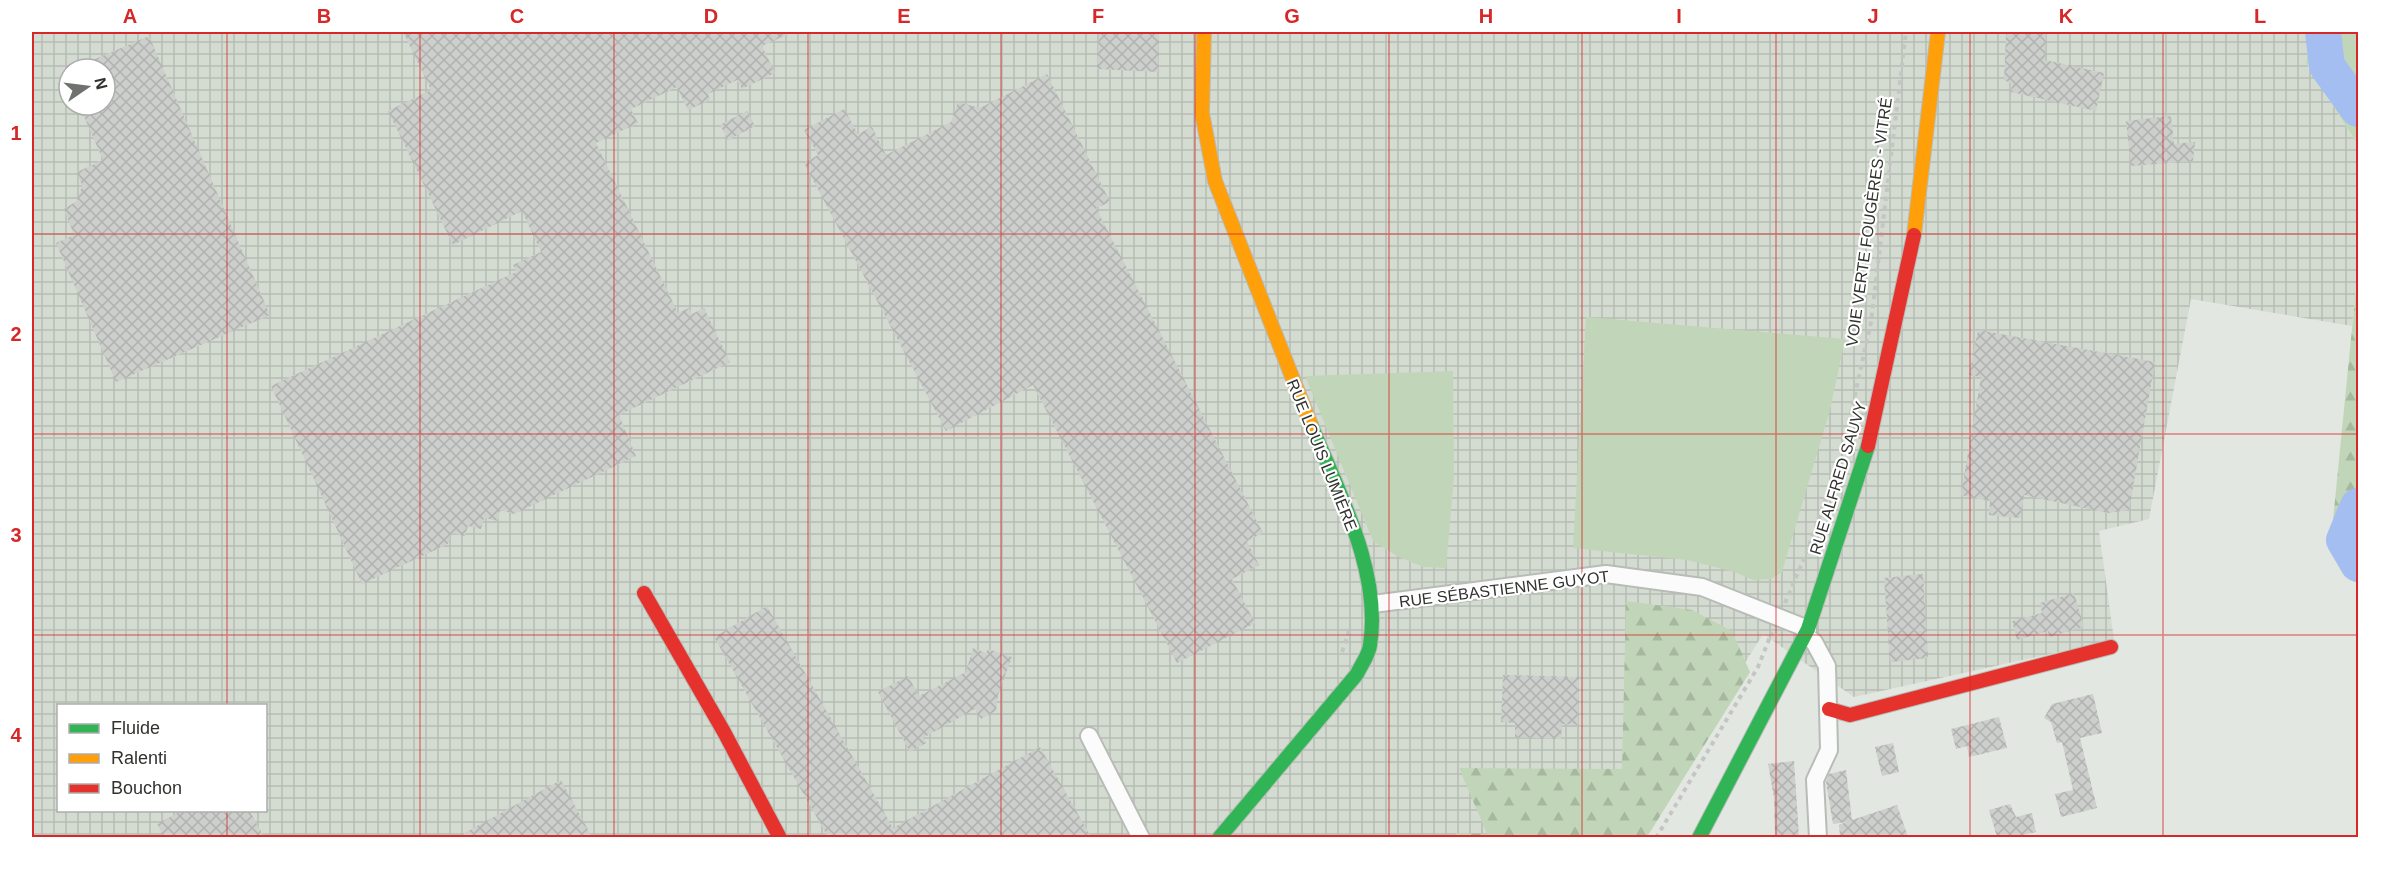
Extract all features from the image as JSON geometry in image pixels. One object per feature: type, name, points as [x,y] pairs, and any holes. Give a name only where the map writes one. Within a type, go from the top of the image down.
[{"type":"street","name":"RUE LOUIS LUMIÈRE","points":[[1204,32],[1202,113],[1215,181],[1361,551],[1372,604],[1370,646],[1357,674],[1219,837]]},
{"type":"street","name":"RUE ALFRED SAUVY","points":[[1699,837],[1724,794],[1806,632],[1874,428],[1913,244],[1938,32]]},
{"type":"street","name":"RUE SÉBASTIENNE GUYOT","points":[[1372,604],[1606,574],[1702,587],[1778,617],[1806,632]]},
{"type":"street","points":[[644,593],[724,732],[780,837]]},
{"type":"street","points":[[1806,632],[1827,666],[1829,750],[1815,780],[1818,837]]},
{"type":"street","points":[[1829,709],[1850,715],[2111,647]]},
{"type":"street","points":[[1089,736],[1142,837]]},
{"type":"path","name":"VOIE VERTE FOUGÈRES - VITRÉ","points":[[1842,451],[1870,322],[1906,32]]},
{"type":"path","points":[[1656,837],[1758,667],[1806,554],[1835,471]]},
{"type":"shaded area","points":[[32,32],[2312,32],[2306,63],[2358,145],[2358,268],[2352,326],[2191,299],[2149,519],[2099,531],[2114,640],[1854,697],[1763,634],[1637,837],[32,837]]},
{"type":"green space","points":[[2312,32],[2358,32],[2358,145],[2306,63]]},
{"type":"green space","points":[[2358,268],[2358,579],[2332,530]]},
{"type":"green space","points":[[1586,317],[1845,339],[1830,410],[1782,572],[1771,579],[1753,580],[1735,572],[1687,560],[1573,548]]},
{"type":"green space","points":[[1453,371],[1454,477],[1446,568],[1423,567],[1397,556],[1373,541],[1305,376]]},
{"type":"green space","points":[[1626,601],[1692,610],[1732,631],[1750,672],[1647,837],[1456,837],[1456,833],[1487,834],[1459,768],[1622,769]]},
{"type":"building","points":[[403,32],[793,32],[762,46],[775,73],[742,89],[737,80],[708,94],[710,100],[688,110],[677,87],[631,109],[638,123],[596,143],[678,313],[689,308],[692,314],[704,308],[730,362],[619,415],[636,456],[514,514],[500,510],[498,521],[484,518],[481,529],[468,526],[465,536],[451,533],[448,544],[362,584],[271,386],[516,272],[513,265],[541,252],[522,211],[453,245],[388,111],[431,90]]},
{"type":"building","points":[[1099,32],[1159,32],[1158,72],[1097,69]]},
{"type":"building","points":[[2006,32],[2046,32],[2045,60],[2104,73],[2096,111],[2011,92],[2012,84],[2004,80]]},
{"type":"building","points":[[149,36],[270,315],[116,382],[56,243],[74,235],[64,209],[77,201],[82,186],[77,172],[103,160],[84,117],[117,117],[117,57],[100,57]]},
{"type":"building","points":[[1047,74],[1110,202],[1096,208],[1263,533],[1247,541],[1259,565],[1232,579],[1255,623],[1177,663],[1033,385],[946,431],[804,163],[818,155],[804,130],[844,109],[858,134],[872,127],[886,155],[951,122],[958,102],[980,108]]},
{"type":"building","points":[[747,111],[755,126],[728,140],[720,125]]},
{"type":"building","points":[[2171,116],[2174,144],[2195,142],[2193,161],[2131,166],[2126,121]]},
{"type":"building","points":[[1978,330],[2155,362],[2129,510],[2108,513],[2024,495],[2020,518],[1989,515],[1990,501],[1961,495],[1981,377],[1969,375]]},
{"type":"building","points":[[1923,574],[1928,658],[1890,662],[1884,578]]},
{"type":"building","points":[[2074,593],[2084,627],[2049,637],[2048,631],[2017,640],[2012,621],[2042,613],[2040,603]]},
{"type":"building","points":[[767,606],[893,828],[1040,747],[1091,837],[828,837],[714,637]]},
{"type":"building","points":[[973,648],[986,653],[988,649],[1012,657],[998,695],[996,711],[981,719],[975,709],[923,738],[926,743],[910,752],[878,692],[908,676],[919,696],[966,672]]},
{"type":"building","points":[[1503,675],[1579,677],[1578,725],[1562,724],[1561,739],[1515,737],[1515,723],[1501,722]]},
{"type":"building","points":[[2093,694],[2102,733],[2080,738],[2097,808],[2061,817],[2055,794],[2073,790],[2062,742],[2057,743],[2051,722],[2044,718],[2052,704]]},
{"type":"building","points":[[1999,717],[2007,748],[1969,757],[1967,746],[1956,749],[1951,729]]},
{"type":"building","points":[[1893,743],[1899,772],[1882,776],[1875,747]]},
{"type":"building","points":[[1794,761],[1799,837],[1775,837],[1774,798],[1768,764]]},
{"type":"building","points":[[1846,770],[1852,820],[1897,805],[1908,837],[1840,837],[1839,825],[1846,822],[1833,824],[1826,782],[1829,774]]},
{"type":"building","points":[[561,780],[592,837],[457,837]]},
{"type":"building","points":[[2010,804],[2016,817],[2032,813],[2036,832],[2015,837],[1997,837],[1989,810]]},
{"type":"building","points":[[179,812],[250,812],[264,837],[164,837],[157,824]]},
{"type":"waterway","points":[[2323,32],[2327,66],[2358,109]]},
{"type":"waterway","points":[[2358,506],[2344,540],[2358,564]]},
{"type":"traffic: fast","points":[[1219,838],[1357,674],[1369,649],[1372,617],[1370,589],[1364,561],[1345,504],[1311,425]]},
{"type":"traffic: fast","points":[[1699,838],[1808,629],[1868,446]]},
{"type":"traffic: slow","points":[[1204,32],[1202,113],[1215,181],[1311,425]]},
{"type":"traffic: slow","points":[[1914,235],[1938,32]]},
{"type":"traffic: jam","points":[[1868,446],[1914,235]]},
{"type":"traffic: jam","points":[[644,593],[724,732],[780,838]]},
{"type":"traffic: jam","points":[[1829,709],[1850,715],[2111,647]]}]
